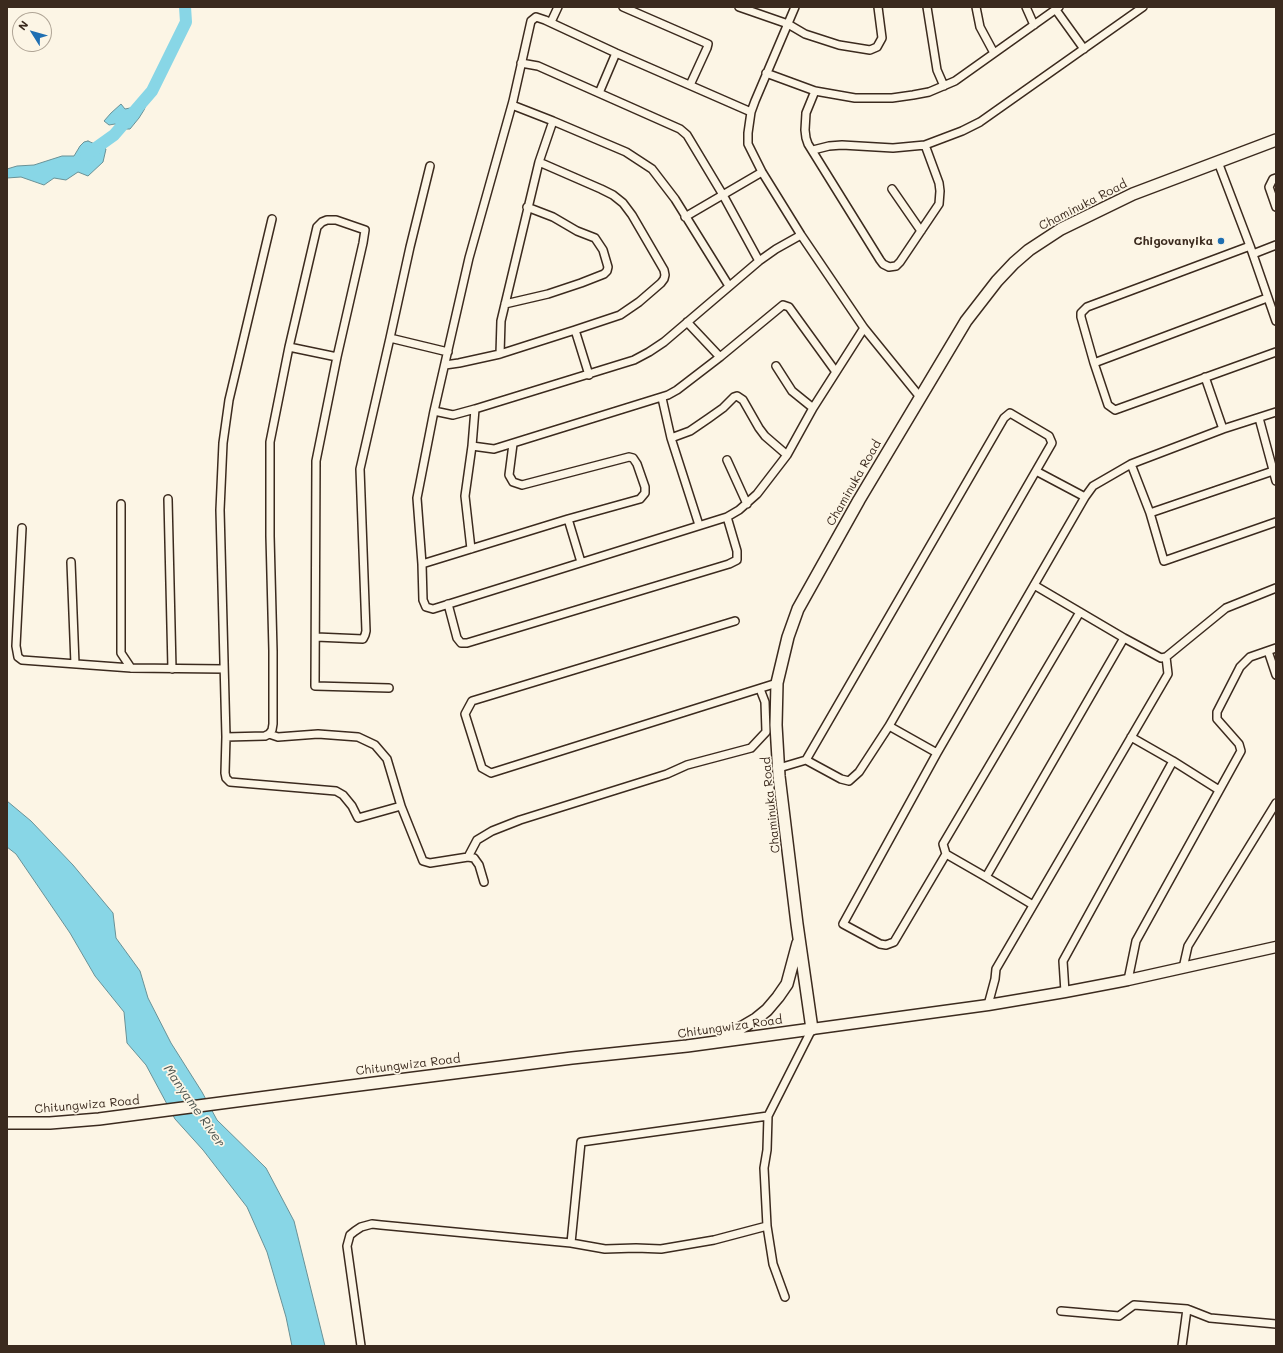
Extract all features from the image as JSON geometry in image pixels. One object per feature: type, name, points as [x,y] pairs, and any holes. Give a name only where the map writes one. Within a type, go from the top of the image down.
[{"type":"main road","name":"Chaminuka Road","points":[[812,1029],[779,768],[776,718],[777,682],[788,636],[798,609],[859,500],[920,397],[970,315],[997,281],[1029,250],[1061,229],[1133,194],[1276,140]]},
{"type":"main road","points":[[715,1042],[756,1019],[767,1010],[778,997],[786,984],[800,937]]},
{"type":"main road","points":[[812,1029],[988,1005],[1065,992],[1128,980],[1276,947]]},
{"type":"main road","name":"Chitungwiza Road","points":[[7,1124],[92,1120],[572,1058],[715,1042],[812,1029]]},
{"type":"street","points":[[551,22],[558,7]]},
{"type":"street","points":[[623,7],[708,44],[708,48],[690,85]]},
{"type":"street","points":[[739,7],[788,24],[805,34],[839,46],[861,49],[873,49],[880,44],[882,38],[878,7]]},
{"type":"street","points":[[795,7],[766,73],[751,112],[748,144],[762,172],[801,235],[864,328],[920,397]]},
{"type":"street","points":[[927,7],[937,70],[944,86]]},
{"type":"street","points":[[976,7],[980,27],[994,53]]},
{"type":"street","points":[[1026,7],[1034,25]]},
{"type":"street","points":[[812,150],[842,145],[893,148],[925,145],[962,131],[980,122],[1143,7]]},
{"type":"street","points":[[766,73],[816,91],[854,98],[892,98],[921,94],[955,81],[1058,8],[1084,49]]},
{"type":"street","points":[[751,112],[616,53],[551,22],[540,18],[533,19],[531,21],[512,105],[469,258],[434,411],[417,498],[422,564],[422,600],[426,607],[433,609],[699,525],[727,516],[747,504],[762,488],[788,454],[813,408],[864,328]]},
{"type":"street","points":[[599,93],[616,53]]},
{"type":"street","points":[[521,63],[538,66],[680,129],[687,134],[723,195],[759,261]]},
{"type":"street","points":[[816,91],[806,113],[806,138],[883,264],[889,267],[896,266],[900,262],[939,204],[939,183],[925,145]]},
{"type":"street","points":[[512,105],[626,152],[646,164],[661,179],[730,286]]},
{"type":"street","points":[[500,354],[501,321],[527,207],[539,162],[553,121]]},
{"type":"street","points":[[445,365],[500,354],[620,315],[639,302],[664,279],[664,270],[632,215],[622,203],[613,195],[539,162]]},
{"type":"street","points":[[1218,162],[1253,254],[1276,321]]},
{"type":"street","points":[[316,637],[363,638],[366,631],[360,469],[361,459],[430,166]]},
{"type":"street","points":[[685,217],[762,172]]},
{"type":"street","points":[[1276,178],[1273,179],[1269,187],[1276,207]]},
{"type":"street","points":[[892,189],[922,231]]},
{"type":"street","points":[[505,304],[548,294],[581,283],[604,274],[608,267],[603,250],[595,238],[577,231],[553,217],[527,207]]},
{"type":"street","points":[[272,219],[230,400],[223,443],[220,510],[226,778],[230,782],[336,792],[343,795],[352,806],[358,818],[401,806]]},
{"type":"street","points":[[226,737],[265,736],[272,730],[273,651],[270,536],[270,442],[317,227],[322,222],[327,220],[336,220],[365,230],[316,461],[315,686],[389,688]]},
{"type":"street","points":[[434,411],[453,415],[474,410],[634,360],[664,342],[759,261],[776,249],[801,235]]},
{"type":"street","points":[[1253,254],[1276,245]]},
{"type":"street","points":[[1250,246],[1087,307],[1080,317],[1108,405],[1115,410],[1276,352]]},
{"type":"street","points":[[1094,363],[1267,298]]},
{"type":"street","points":[[472,446],[494,450],[662,398],[677,390],[720,357],[780,307],[785,305],[789,307],[836,372]]},
{"type":"street","points":[[687,322],[720,357]]},
{"type":"street","points":[[575,330],[589,375]]},
{"type":"street","points":[[390,338],[448,352]]},
{"type":"street","points":[[290,347],[337,357]]},
{"type":"street","points":[[776,366],[792,391],[813,408]]},
{"type":"street","points":[[1206,377],[1223,429]]},
{"type":"street","points":[[671,438],[690,431],[723,408],[737,396],[743,400],[758,428],[765,436],[788,454]]},
{"type":"street","points":[[662,398],[671,438],[699,525]]},
{"type":"street","points":[[471,549],[465,496],[472,446],[474,410]]},
{"type":"street","points":[[946,854],[894,942],[886,945],[880,944],[842,924],[937,753],[1085,497],[1093,486],[1131,464],[1223,429],[1276,412]]},
{"type":"street","points":[[779,768],[806,760],[1004,418],[1010,414],[1049,436],[1052,443],[889,726],[859,772],[849,780],[841,779],[806,760]]},
{"type":"street","points":[[1259,418],[1276,481]]},
{"type":"street","points":[[422,564],[568,519],[640,499],[646,491],[637,464],[633,458],[629,457],[522,485],[513,482],[509,476],[513,444]]},
{"type":"street","points":[[727,460],[747,504]]},
{"type":"street","points":[[1131,464],[1150,513],[1164,560],[1276,522]]},
{"type":"street","points":[[1036,471],[1085,497]]},
{"type":"street","points":[[1150,513],[1273,472]]},
{"type":"street","points":[[168,499],[172,669]]},
{"type":"street","points":[[121,504],[121,653],[131,668]]},
{"type":"street","points":[[448,604],[457,638],[461,643],[467,643],[729,564],[737,560],[737,551],[727,516]]},
{"type":"street","points":[[568,519],[581,562]]},
{"type":"street","points":[[22,528],[16,646],[18,657],[22,660],[131,668],[224,668]]},
{"type":"street","points":[[71,562],[75,664]]},
{"type":"street","points":[[1034,585],[1161,658],[1166,657],[1226,608],[1276,588]]},
{"type":"street","points":[[1032,905],[946,854],[943,844],[1080,612]]},
{"type":"street","points":[[735,620],[472,701],[465,714],[482,768],[491,774],[777,682]]},
{"type":"street","points":[[986,877],[1124,638]]},
{"type":"street","points":[[1128,980],[1136,941],[1218,790],[1240,753],[1241,748],[1239,744],[1218,721],[1216,714],[1240,667],[1250,657],[1276,648]]},
{"type":"street","points":[[1268,651],[1276,676]]},
{"type":"street","points":[[988,1005],[996,969],[1168,674],[1166,657]]},
{"type":"street","points":[[468,857],[477,840],[492,831],[520,820],[668,774],[687,765],[751,748],[766,732],[765,702],[760,688]]},
{"type":"street","points":[[889,726],[937,753]]},
{"type":"street","points":[[269,734],[278,737],[318,734],[358,737],[375,745],[387,759],[401,806],[423,861],[430,863],[468,857],[474,858],[479,865],[484,882]]},
{"type":"street","points":[[1131,737],[1173,761],[1218,790]]},
{"type":"street","points":[[1065,992],[1063,961],[1173,761]]},
{"type":"street","points":[[1183,968],[1188,946],[1276,803]]},
{"type":"street","points":[[785,1297],[774,1264],[767,1226],[764,1168],[767,1150],[768,1116],[812,1029]]},
{"type":"street","points":[[571,1243],[581,1142],[768,1116]]},
{"type":"street","points":[[361,1346],[347,1246],[350,1236],[355,1231],[372,1224],[571,1243],[605,1249],[661,1249],[714,1240],[767,1226]]},
{"type":"street","points":[[1061,1311],[1119,1316],[1134,1305],[1187,1309],[1210,1318],[1276,1324]]},
{"type":"street","points":[[1182,1346],[1187,1309]]},
{"type":"water","points":[[143,97],[147,103],[139,118],[130,129],[123,129],[115,124],[109,125],[104,121],[121,104],[125,109],[130,108],[138,104]]},
{"type":"water","points":[[88,141],[106,149],[103,162],[88,176],[78,172],[66,180],[54,178],[44,185],[21,177],[7,178],[7,169],[17,166],[34,165],[62,156],[74,156],[80,146],[84,142]]},
{"type":"water","points":[[7,801],[31,821],[73,865],[113,913],[116,938],[140,971],[148,998],[171,1043],[202,1092],[217,1120],[266,1168],[294,1221],[325,1346],[292,1346],[286,1317],[267,1252],[247,1207],[203,1150],[175,1119],[146,1065],[127,1043],[124,1012],[95,976],[70,933],[16,854],[7,847]]},
{"type":"waterway","name":"Manyame River","points":[[86,155],[114,135],[152,91],[186,22],[185,7]]},
{"type":"place","name":"Chigovanyika","points":[[1221,241]]}]
